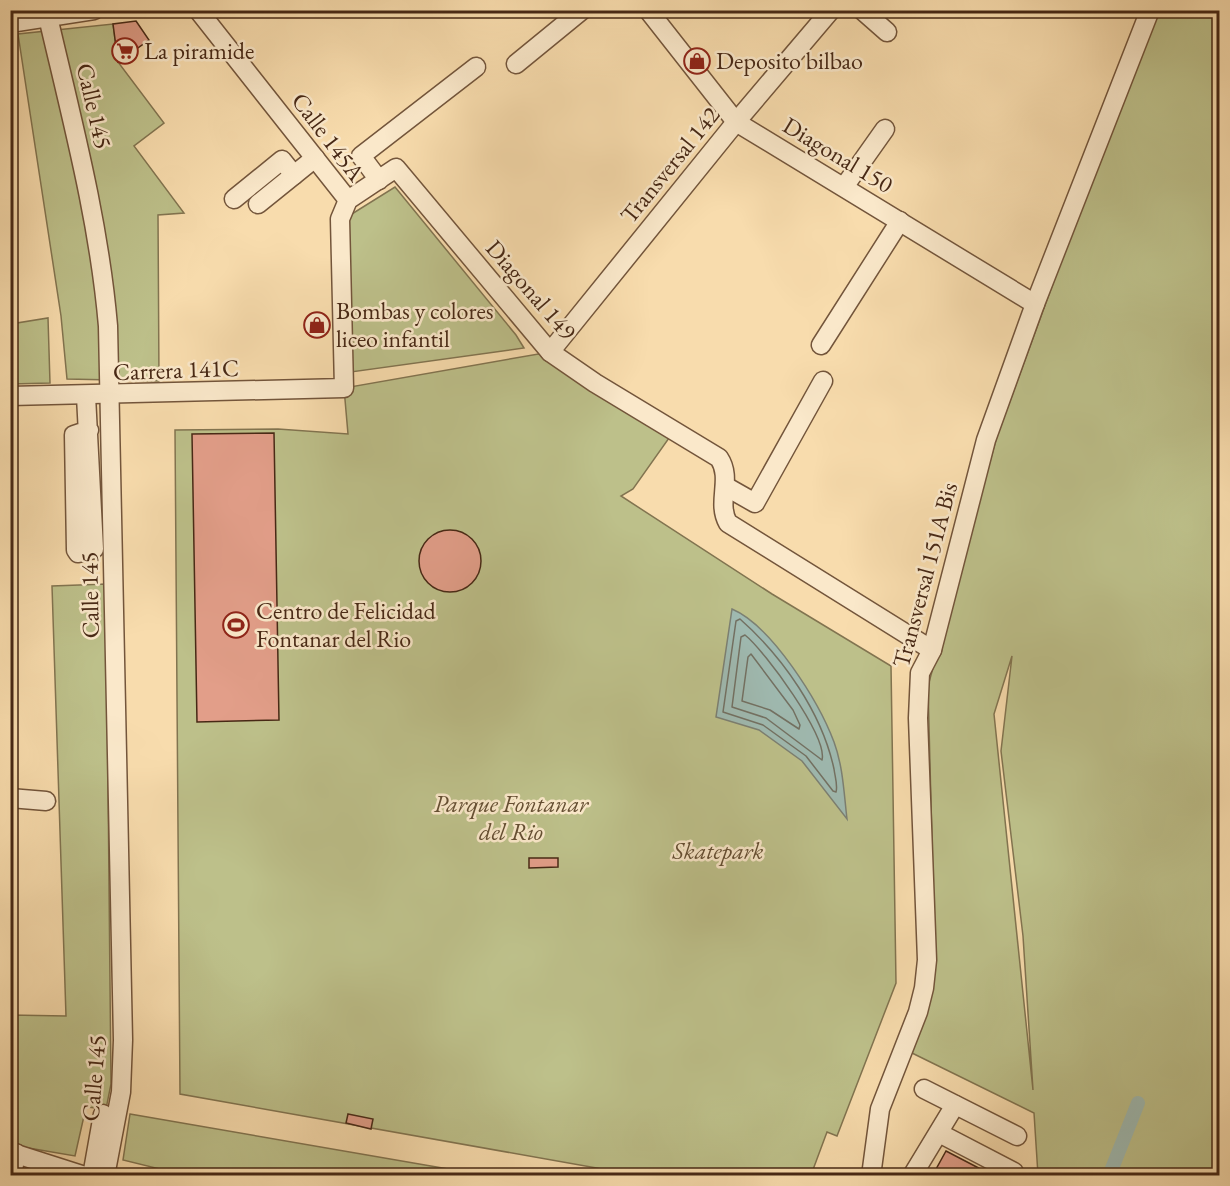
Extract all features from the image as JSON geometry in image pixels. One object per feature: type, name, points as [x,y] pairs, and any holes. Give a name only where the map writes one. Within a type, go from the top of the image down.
[{"type":"street","points":[[10,23],[94,10]]},
{"type":"street","name":"Calle 145A","points":[[198,10],[348,200],[338,231],[344,388]]},
{"type":"street","points":[[516,64],[582,10]]},
{"type":"street","name":"Diagonal 150","points":[[648,10],[736,122],[1035,304]]},
{"type":"street","name":"Transversal 142","points":[[550,352],[736,122],[831,10]]},
{"type":"street","points":[[862,10],[887,32]]},
{"type":"street","name":"Transversal 151A Bis","points":[[871,1176],[880,1109],[918,1012],[924,988],[927,960],[918,718],[920,673],[932,650],[986,440],[1035,304],[1150,10]]},
{"type":"street","name":"Calle 145","points":[[48,17],[93,208],[103,265],[110,396],[123,1040],[122,1092],[105,1176]]},
{"type":"street","points":[[348,200],[379,180],[361,156],[476,67]]},
{"type":"street","points":[[844,187],[885,129]]},
{"type":"street","points":[[258,204],[315,158]]},
{"type":"street","points":[[234,199],[282,160],[294,175]]},
{"type":"street","name":"Diagonal 149","points":[[379,180],[396,168],[550,352],[595,383],[719,458],[726,468],[725,486]]},
{"type":"street","points":[[821,345],[900,222]]},
{"type":"street","points":[[823,381],[755,503],[725,486],[723,505],[728,523],[932,650]]},
{"type":"street","name":"Carrera 141C","points":[[10,396],[110,396],[344,388]]},
{"type":"street","points":[[86,396],[88,430],[94,549],[90,552],[78,553],[76,550],[74,435],[76,432],[88,430]]},
{"type":"street","points":[[10,798],[46,801]]},
{"type":"street","points":[[924,1089],[1017,1136]]},
{"type":"street","points":[[912,1176],[955,1105]]},
{"type":"street","points":[[92,1176],[103,1113]]},
{"type":"street","points":[[939,1133],[1014,1172]]},
{"type":"street","points":[[12,1176],[13,1152],[84,1175]]},
{"type":"green space","points":[[1153,11],[1200,11],[1211,16],[1213,11],[1219,11],[1219,1175],[1038,1175],[1034,1113],[912,1053],[935,960],[928,686],[997,436]],"holes":[[[1012,656],[1001,751],[1023,936],[1033,1090],[994,714]]]},
{"type":"green space","points":[[113,24],[118,62],[164,123],[134,146],[184,213],[158,215],[159,381],[67,379],[61,316],[18,34]]},
{"type":"green space","points":[[395,187],[516,335],[524,348],[351,372],[347,217]]},
{"type":"green space","points":[[48,318],[50,383],[11,384],[11,324]]},
{"type":"green space","name":"Parque Fontanar del Rio","points":[[550,352],[674,431],[633,489],[621,496],[772,594],[891,666],[896,983],[837,1136],[827,1132],[811,1175],[636,1175],[180,1094],[175,430],[278,429],[348,434],[344,388]]},
{"type":"green space","points":[[106,584],[111,1084],[106,1109],[86,1107],[75,1156],[11,1145],[10,1015],[66,1016],[52,586]]},
{"type":"green space","points":[[130,1114],[483,1175],[160,1175],[160,1169],[123,1160]]},
{"type":"water","points":[[732,609],[763,631],[778,648],[806,687],[827,725],[837,751],[847,819],[802,761],[759,730],[716,717]]},
{"type":"building","name":"La piramide","points":[[136,21],[149,40],[118,62],[113,24]]},
{"type":"building","name":"Centro de Felicidad Fontanar del Rio","points":[[274,433],[279,720],[197,722],[192,434]]},
{"type":"building","points":[[444,530],[456,530],[472,539],[479,549],[481,561],[479,573],[472,583],[456,592],[444,592],[433,587],[424,578],[419,567],[419,555],[424,544],[433,535]]},
{"type":"building","points":[[529,858],[558,858],[558,867],[529,868]]},
{"type":"building","points":[[348,1114],[373,1119],[371,1129],[346,1123]]},
{"type":"building","points":[[946,1151],[994,1176],[943,1176],[935,1171]]},
{"type":"waterway","points":[[1109,1176],[1138,1103]]},
{"type":"place","name":"La piramide","points":[[125,51]]},
{"type":"place","name":"Deposito bilbao","points":[[697,61]]},
{"type":"place","name":"Bombas y colores liceo infantil","points":[[317,325]]},
{"type":"place","name":"Centro de Felicidad Fontanar del Rio","points":[[236,625]]},
{"type":"park label","name":"Skatepark","points":[[718,851]]}]
